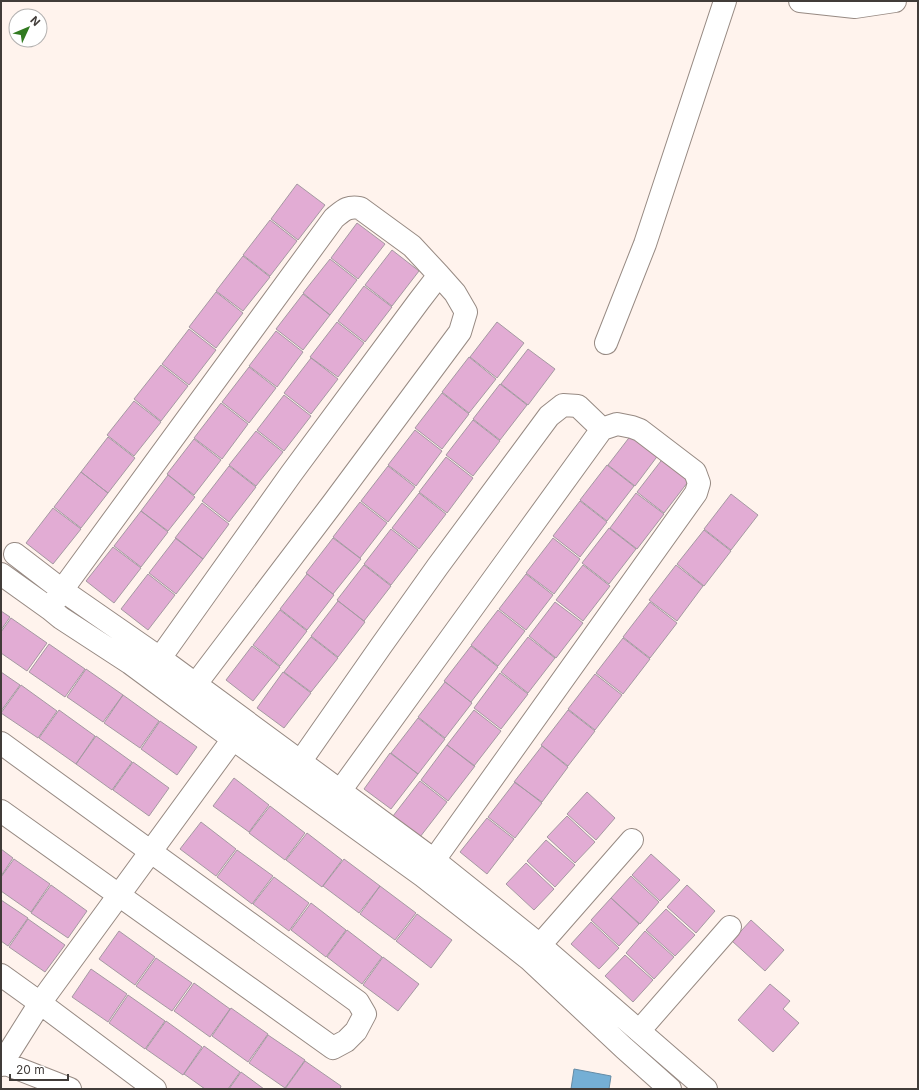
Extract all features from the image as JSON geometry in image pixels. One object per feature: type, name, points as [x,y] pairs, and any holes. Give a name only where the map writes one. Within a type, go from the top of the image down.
[{"type":"street","points":[[606,343],[645,244],[725,1]]},
{"type":"street","points":[[800,1],[855,7],[895,1]]},
{"type":"street","points":[[50,609],[62,590],[334,218],[343,211],[352,207],[360,208],[412,246],[455,294],[466,312],[460,332],[333,503],[195,684]]},
{"type":"street","points":[[160,658],[291,474],[439,275]]},
{"type":"street","points":[[300,762],[438,566],[549,416],[563,405],[578,406],[602,429]]},
{"type":"street","points":[[340,791],[602,429],[617,424],[640,430],[695,472],[699,483],[696,493],[434,860]]},
{"type":"street","points":[[15,554],[62,590],[160,658],[434,860],[540,945],[706,1089]]},
{"type":"street","points":[[1,574],[61,618],[130,663],[424,876],[529,959],[670,1089]]},
{"type":"street","points":[[70,1089],[1,1063],[40,1003],[233,739]]},
{"type":"street","points":[[1,743],[358,1002],[365,1014],[356,1031],[346,1041],[333,1048],[1,810]]},
{"type":"street","points":[[540,945],[632,840]]},
{"type":"street","points":[[639,1031],[730,927]]},
{"type":"street","points":[[1,975],[155,1089]]},
{"type":"water","points":[[574,1069],[611,1076],[609,1089],[571,1089]]},
{"type":"building","points":[[297,184],[325,205],[298,240],[271,219]]},
{"type":"building","points":[[270,220],[297,241],[270,276],[243,255]]},
{"type":"building","points":[[357,223],[385,244],[358,279],[331,258]]},
{"type":"building","points":[[392,250],[419,271],[392,306],[365,285]]},
{"type":"building","points":[[243,256],[270,277],[243,311],[216,291]]},
{"type":"building","points":[[330,259],[357,280],[330,315],[303,293]]},
{"type":"building","points":[[364,286],[392,307],[365,342],[338,321]]},
{"type":"building","points":[[216,292],[243,313],[216,348],[189,327]]},
{"type":"building","points":[[303,294],[330,315],[303,350],[276,329]]},
{"type":"building","points":[[337,322],[364,343],[338,377],[310,357]]},
{"type":"building","points":[[497,322],[524,343],[497,378],[470,357]]},
{"type":"building","points":[[189,329],[216,350],[189,385],[162,364]]},
{"type":"building","points":[[276,331],[303,352],[277,387],[249,366]]},
{"type":"building","points":[[528,349],[555,369],[528,405],[501,384]]},
{"type":"building","points":[[469,357],[496,379],[469,413],[442,392]]},
{"type":"building","points":[[311,358],[338,379],[311,414],[284,393]]},
{"type":"building","points":[[161,365],[188,386],[161,421],[134,399]]},
{"type":"building","points":[[249,367],[276,388],[249,423],[222,402]]},
{"type":"building","points":[[500,384],[527,405],[500,440],[473,419]]},
{"type":"building","points":[[442,393],[469,414],[442,449],[415,428]]},
{"type":"building","points":[[284,395],[311,416],[284,451],[257,430]]},
{"type":"building","points":[[134,401],[161,422],[134,456],[107,435]]},
{"type":"building","points":[[221,403],[248,424],[222,459],[194,438]]},
{"type":"building","points":[[473,420],[500,441],[473,476],[446,455]]},
{"type":"building","points":[[415,430],[442,451],[416,486],[388,465]]},
{"type":"building","points":[[635,430],[662,450],[635,486],[608,465]]},
{"type":"building","points":[[256,431],[283,452],[256,486],[229,465]]},
{"type":"building","points":[[108,437],[135,458],[108,493],[81,472]]},
{"type":"building","points":[[194,439],[221,460],[194,495],[167,474]]},
{"type":"building","points":[[446,457],[473,478],[447,513],[419,492]]},
{"type":"building","points":[[664,457],[691,478],[664,513],[637,492]]},
{"type":"building","points":[[607,465],[634,486],[607,521],[580,500]]},
{"type":"building","points":[[229,466],[256,487],[229,522],[202,501]]},
{"type":"building","points":[[388,466],[415,487],[388,522],[361,501]]},
{"type":"building","points":[[81,472],[108,493],[81,528],[54,507]]},
{"type":"building","points":[[168,475],[195,497],[168,531],[141,511]]},
{"type":"building","points":[[419,493],[446,514],[419,549],[392,528]]},
{"type":"building","points":[[636,493],[664,514],[637,549],[610,528]]},
{"type":"building","points":[[731,494],[758,515],[731,550],[704,529]]},
{"type":"building","points":[[580,501],[607,522],[580,557],[553,536]]},
{"type":"building","points":[[360,502],[387,523],[360,558],[333,537]]},
{"type":"building","points":[[202,503],[229,524],[203,559],[175,538]]},
{"type":"building","points":[[53,508],[81,529],[53,564],[26,543]]},
{"type":"building","points":[[141,511],[168,532],[141,567],[114,546]]},
{"type":"building","points":[[609,528],[636,549],[609,584],[582,563]]},
{"type":"building","points":[[391,529],[418,550],[391,585],[364,564]]},
{"type":"building","points":[[704,530],[731,551],[704,586],[677,564]]},
{"type":"building","points":[[176,538],[203,559],[176,594],[149,573]]},
{"type":"building","points":[[333,538],[361,559],[333,594],[306,573]]},
{"type":"building","points":[[553,538],[580,559],[554,594],[526,573]]},
{"type":"building","points":[[113,547],[141,568],[114,603],[86,581]]},
{"type":"building","points":[[364,565],[391,586],[364,621],[337,600]]},
{"type":"building","points":[[583,565],[610,586],[583,621],[556,600]]},
{"type":"building","points":[[676,565],[703,586],[677,621],[649,600]]},
{"type":"building","points":[[148,574],[175,595],[148,630],[121,609]]},
{"type":"building","points":[[307,574],[334,595],[307,630],[280,609]]},
{"type":"building","points":[[526,574],[553,595],[526,630],[499,609]]},
{"type":"building","points":[[338,601],[365,622],[338,657],[311,636]]},
{"type":"building","points":[[555,602],[583,623],[556,658],[529,636]]},
{"type":"building","points":[[650,602],[677,623],[650,658],[623,637]]},
{"type":"building","points":[[280,610],[307,631],[280,666],[253,645]]},
{"type":"building","points":[[498,610],[525,631],[498,666],[471,645]]},
{"type":"building","points":[[1,611],[10,617],[1,630]]},
{"type":"building","points":[[11,618],[47,643],[27,671],[1,653],[1,632]]},
{"type":"building","points":[[311,637],[338,658],[311,692],[284,672]]},
{"type":"building","points":[[528,637],[555,658],[528,693],[501,672]]},
{"type":"building","points":[[623,638],[650,659],[623,694],[596,673]]},
{"type":"building","points":[[49,644],[85,669],[65,697],[29,672]]},
{"type":"building","points":[[252,646],[280,667],[253,701],[226,680]]},
{"type":"building","points":[[471,646],[498,667],[471,702],[444,681]]},
{"type":"building","points":[[86,669],[123,695],[103,722],[67,697]]},
{"type":"building","points":[[1,672],[20,685],[1,711]]},
{"type":"building","points":[[283,672],[311,693],[284,728],[257,708]]},
{"type":"building","points":[[500,673],[528,694],[501,729],[474,708]]},
{"type":"building","points":[[595,674],[622,695],[595,730],[568,709]]},
{"type":"building","points":[[445,682],[472,703],[445,738],[418,717]]},
{"type":"building","points":[[21,685],[57,711],[38,738],[1,713]]},
{"type":"building","points":[[123,695],[159,721],[140,748],[104,723]]},
{"type":"building","points":[[59,710],[95,736],[76,764],[39,738]]},
{"type":"building","points":[[474,710],[501,731],[474,766],[447,745]]},
{"type":"building","points":[[568,710],[595,731],[568,766],[541,745]]},
{"type":"building","points":[[418,718],[445,739],[418,774],[391,753]]},
{"type":"building","points":[[160,721],[197,747],[177,775],[141,749]]},
{"type":"building","points":[[96,736],[132,762],[112,790],[76,764]]},
{"type":"building","points":[[447,745],[475,766],[448,801],[421,780]]},
{"type":"building","points":[[542,746],[568,767],[542,802],[514,782]]},
{"type":"building","points":[[390,753],[418,774],[391,809],[364,789]]},
{"type":"building","points":[[133,762],[169,788],[149,816],[113,790]]},
{"type":"building","points":[[234,778],[269,805],[249,832],[213,806]]},
{"type":"building","points":[[420,781],[447,802],[420,837],[393,816]]},
{"type":"building","points":[[515,782],[542,803],[515,838],[488,817]]},
{"type":"building","points":[[587,792],[615,818],[596,840],[567,814]]},
{"type":"building","points":[[270,806],[305,833],[285,860],[249,833]]},
{"type":"building","points":[[567,816],[595,842],[575,863],[547,837]]},
{"type":"building","points":[[487,818],[514,839],[487,874],[460,852]]},
{"type":"building","points":[[201,822],[236,849],[216,876],[180,849]]},
{"type":"building","points":[[307,833],[342,860],[322,887],[286,860]]},
{"type":"building","points":[[546,840],[575,865],[555,887],[527,861]]},
{"type":"building","points":[[1,849],[13,858],[1,876]]},
{"type":"building","points":[[237,850],[273,876],[252,904],[217,877]]},
{"type":"building","points":[[651,854],[680,880],[660,901],[632,875]]},
{"type":"building","points":[[14,859],[50,884],[31,912],[1,891],[1,877]]},
{"type":"building","points":[[344,859],[380,886],[359,913],[323,886]]},
{"type":"building","points":[[526,863],[554,889],[534,910],[506,884]]},
{"type":"building","points":[[631,876],[659,902],[640,924],[611,898]]},
{"type":"building","points":[[274,877],[309,903],[289,931],[253,904]]},
{"type":"building","points":[[51,885],[87,911],[68,938],[31,913]]},
{"type":"building","points":[[687,885],[715,911],[696,933],[667,907]]},
{"type":"building","points":[[380,886],[416,913],[395,940],[360,914]]},
{"type":"building","points":[[611,898],[639,924],[619,946],[591,920]]},
{"type":"building","points":[[1,900],[28,918],[8,946],[1,941]]},
{"type":"building","points":[[311,903],[346,930],[326,957],[291,930]]},
{"type":"building","points":[[666,909],[695,935],[675,956],[646,930]]},
{"type":"building","points":[[417,914],[452,940],[431,968],[396,941]]},
{"type":"building","points":[[28,919],[65,945],[45,972],[9,947]]},
{"type":"building","points":[[751,920],[784,950],[765,971],[732,941]]},
{"type":"building","points":[[591,922],[619,948],[599,969],[571,944]]},
{"type":"building","points":[[347,930],[382,957],[362,984],[327,957]]},
{"type":"building","points":[[119,931],[155,957],[135,985],[99,959]]},
{"type":"building","points":[[645,931],[674,957],[654,979],[626,953]]},
{"type":"building","points":[[625,955],[653,980],[633,1002],[605,976]]},
{"type":"building","points":[[383,957],[419,984],[398,1011],[363,985]]},
{"type":"building","points":[[156,958],[192,983],[172,1011],[136,986]]},
{"type":"building","points":[[91,969],[127,994],[108,1022],[72,997]]},
{"type":"building","points":[[194,983],[230,1009],[210,1037],[174,1011]]},
{"type":"building","points":[[770,984],[790,1001],[783,1009],[799,1023],[773,1052],[738,1020]]},
{"type":"building","points":[[128,995],[165,1021],[145,1049],[109,1023]]},
{"type":"building","points":[[231,1008],[268,1034],[248,1062],[212,1036]]},
{"type":"building","points":[[166,1021],[202,1047],[183,1075],[146,1049]]},
{"type":"building","points":[[268,1035],[305,1060],[285,1088],[249,1063]]},
{"type":"building","points":[[204,1046],[240,1072],[228,1089],[205,1089],[184,1074]]},
{"type":"building","points":[[305,1061],[341,1086],[340,1089],[285,1089]]},
{"type":"building","points":[[241,1072],[264,1089],[229,1089]]}]
